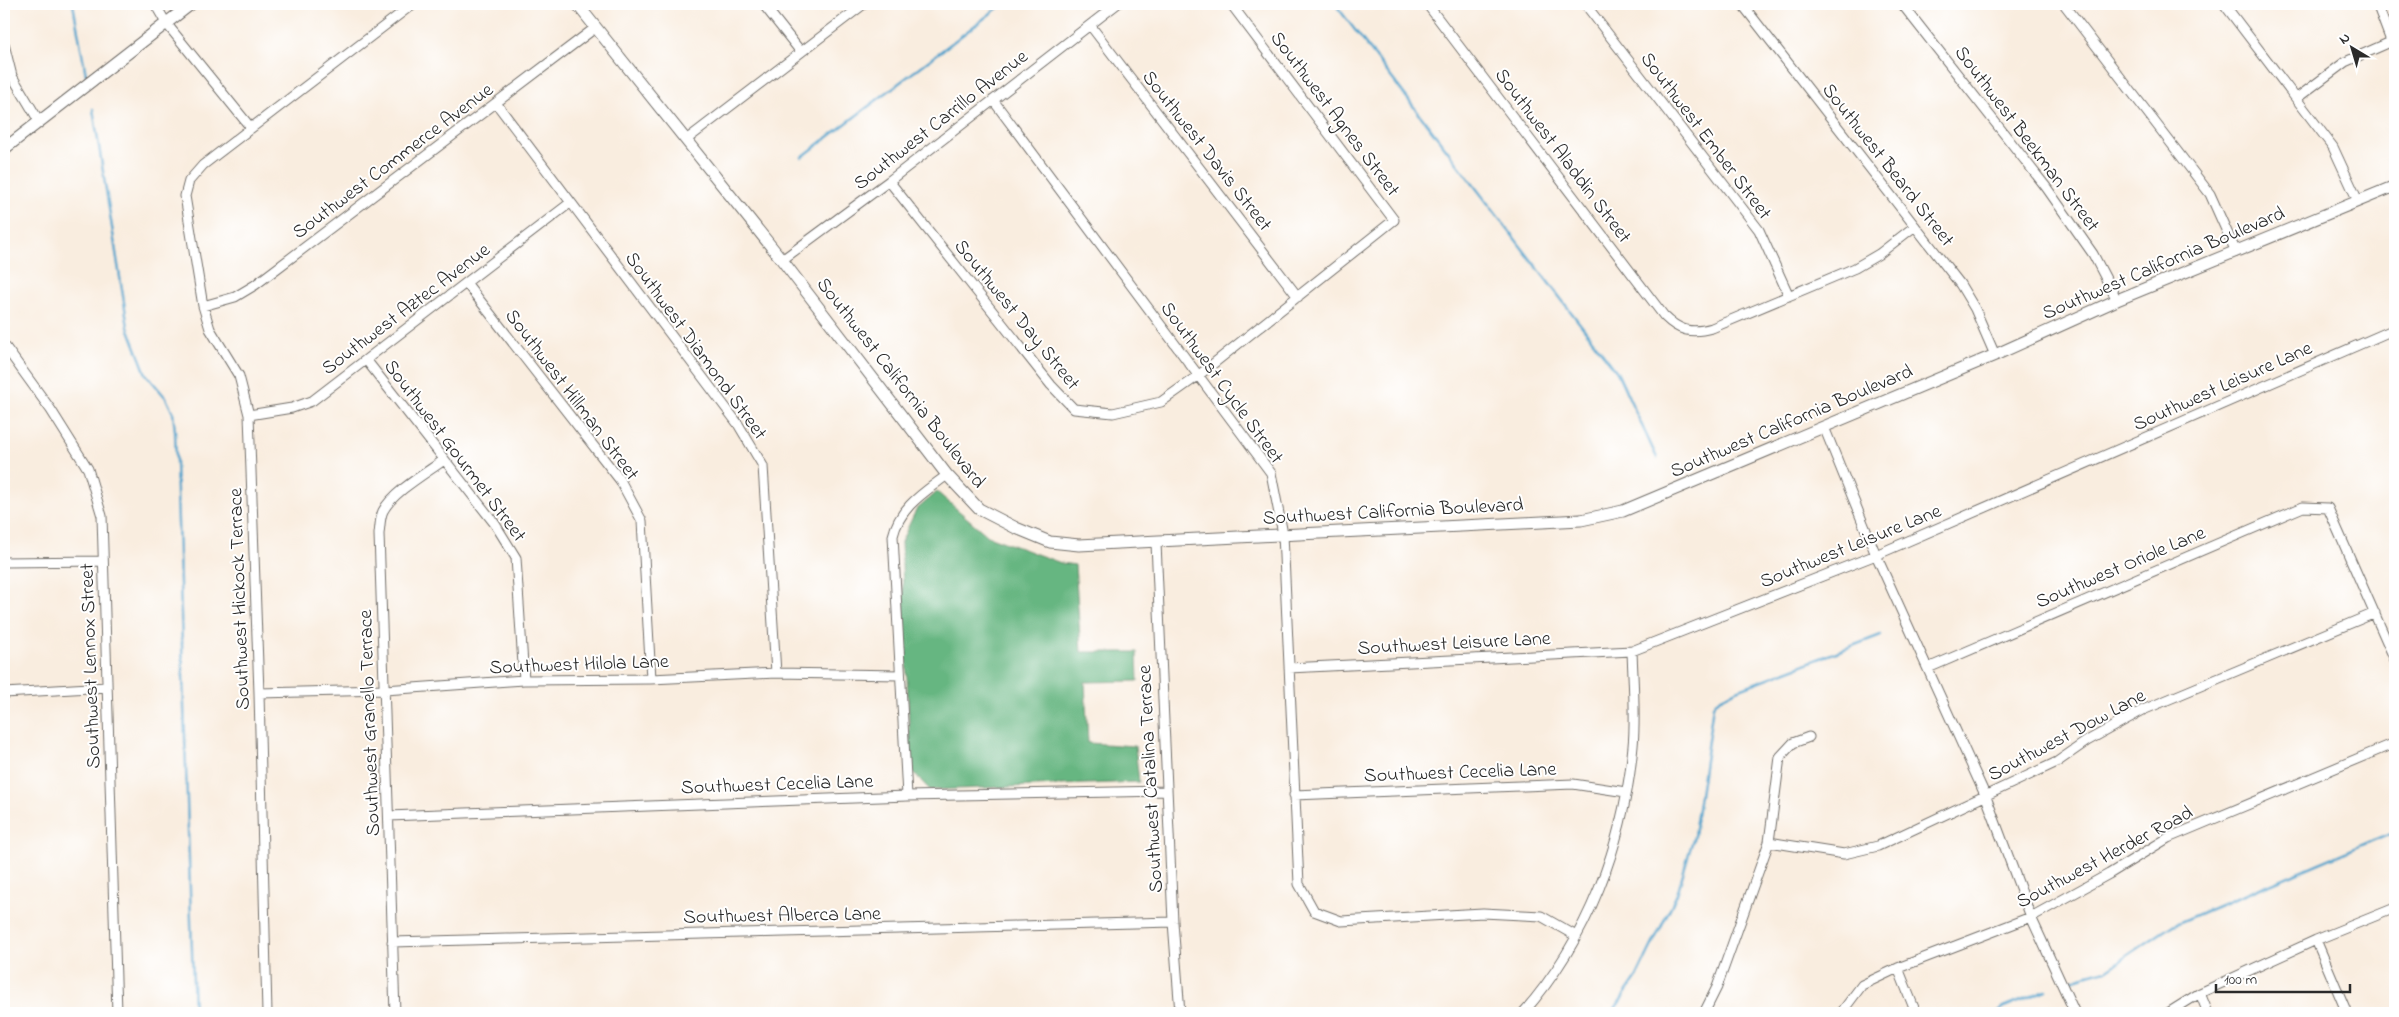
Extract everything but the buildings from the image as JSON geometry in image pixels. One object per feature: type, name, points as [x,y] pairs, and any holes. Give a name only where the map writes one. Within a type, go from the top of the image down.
[{"type":"street","points":[[155,4],[166,23],[251,128],[413,4]]},
{"type":"street","points":[[4,149],[191,4]]},
{"type":"street","name":"Southwest California Boulevard","points":[[577,4],[782,260],[947,475],[979,509],[1016,528],[1050,542],[1080,545],[1156,543],[1283,534],[1581,520],[1603,517],[1623,511],[1824,427],[1995,355],[2117,300],[2395,186]]},
{"type":"street","points":[[763,4],[801,52]]},
{"type":"street","points":[[686,140],[864,4]]},
{"type":"street","name":"Southwest Carrillo Avenue","points":[[782,260],[890,181],[1117,4]]},
{"type":"street","name":"Southwest Agnes Street","points":[[1232,4],[1394,220]]},
{"type":"street","name":"Southwest Aladdin Street","points":[[1426,4],[1664,316],[1675,326],[1690,332],[1699,332],[1789,296]]},
{"type":"street","name":"Southwest Ember Street","points":[[1585,4],[1759,230],[1789,296]]},
{"type":"street","name":"Southwest Beekman Street","points":[[1902,4],[2046,187],[2093,254],[2117,300]]},
{"type":"street","points":[[2064,4],[2210,194],[2236,252]]},
{"type":"street","points":[[2224,4],[2333,147],[2358,201]]},
{"type":"street","points":[[2297,98],[2345,62],[2393,40],[2377,4]]},
{"type":"street","name":"Southwest Beard Street","points":[[1745,5],[1969,298],[1995,355]]},
{"type":"street","name":"Southwest Davis Street","points":[[1090,25],[1298,297]]},
{"type":"street","name":"Southwest Commerce Avenue","points":[[203,306],[235,297],[255,285],[595,28]]},
{"type":"street","points":[[4,44],[12,76],[39,121]]},
{"type":"street","name":"Southwest Cycle Street","points":[[993,100],[1271,473],[1283,534],[1299,884],[1314,912],[1341,921],[1483,912],[1541,916],[1576,936]]},
{"type":"street","name":"Southwest Diamond Street","points":[[496,104],[738,424],[763,466],[776,673]]},
{"type":"street","name":"Southwest Hickock Terrace","points":[[251,128],[195,172],[189,181],[185,196],[203,306],[210,329],[240,376],[249,415],[259,694],[267,1013]]},
{"type":"street","name":"Southwest Day Street","points":[[890,181],[1051,385],[1074,409],[1113,413],[1160,402],[1199,375],[1394,220]]},
{"type":"street","name":"Southwest Aztec Avenue","points":[[249,415],[292,408],[312,401],[367,361],[570,203]]},
{"type":"street","points":[[1789,296],[1865,263],[1915,226]]},
{"type":"street","name":"Southwest Hillman Street","points":[[467,284],[620,480],[642,521],[651,679]]},
{"type":"street","name":"Southwest Leisure Lane","points":[[1289,668],[1632,651],[1876,555],[2395,330]]},
{"type":"street","name":"Southwest Lennox Street","points":[[4,345],[51,410],[88,469],[102,516],[117,1013]]},
{"type":"street","name":"Southwest Gourmet Street","points":[[367,361],[495,524],[516,558],[524,680]]},
{"type":"street","points":[[1824,427],[1876,555],[1986,797],[2031,917],[2075,1013]]},
{"type":"street","name":"Southwest Granello Terrace","points":[[395,1013],[379,534],[382,512],[401,492],[444,460]]},
{"type":"street","points":[[907,796],[893,552],[894,531],[899,517],[905,509],[947,475]]},
{"type":"street","name":"Southwest Oriole Lane","points":[[1928,668],[2304,507],[2328,508],[2374,613]]},
{"type":"street","name":"Southwest Catalina Terrace","points":[[1156,543],[1173,922],[1180,1013]]},
{"type":"street","points":[[4,562],[103,561]]},
{"type":"street","points":[[2374,613],[2395,660]]},
{"type":"street","name":"Southwest Dow Lane","points":[[1769,842],[1844,854],[1878,846],[1986,797],[2057,762],[2086,741],[2143,710],[2374,613]]},
{"type":"street","points":[[1524,1013],[1543,990],[1576,936],[1603,881],[1619,831],[1633,746],[1632,651]]},
{"type":"street","name":"Southwest Hilola Lane","points":[[259,694],[385,690],[524,680],[651,679],[776,673],[900,675]]},
{"type":"street","points":[[4,694],[107,687]]},
{"type":"street","points":[[1704,1013],[1718,987],[1769,842],[1780,757],[1792,743],[1809,737]]},
{"type":"street","name":"Southwest Herder Road","points":[[1841,1013],[1862,985],[1898,968],[2031,917],[2109,874],[2168,838],[2395,743]]},
{"type":"street","name":"Southwest Cecelia Lane","points":[[1294,795],[1573,784],[1626,792]]},
{"type":"street","name":"Southwest Cecelia Lane","points":[[389,816],[907,796],[1167,791]]},
{"type":"street","points":[[2168,1013],[2200,993],[2316,940],[2395,908]]},
{"type":"street","name":"Southwest Alberca Lane","points":[[392,942],[1173,922]]},
{"type":"street","points":[[2316,940],[2347,1013]]},
{"type":"street","points":[[1898,968],[1916,1013]]},
{"type":"street","points":[[2200,993],[2208,1013]]},
{"type":"green space","points":[[937,492],[988,536],[1061,563],[1075,565],[1081,652],[1137,652],[1138,681],[1085,682],[1088,743],[1135,746],[1139,782],[930,790],[911,770],[901,542],[916,510]]},
{"type":"waterway","points":[[73,4],[86,75]]},
{"type":"waterway","points":[[802,157],[1003,4]]},
{"type":"waterway","points":[[1335,4],[1617,372],[1657,458]]},
{"type":"waterway","points":[[93,109],[128,327],[146,374],[166,398],[173,413],[194,1013]]},
{"type":"waterway","points":[[1612,1013],[1636,978],[1677,894],[1694,836],[1713,706],[1719,699],[1737,690],[1881,635]]},
{"type":"waterway","points":[[2071,980],[2106,970],[2173,925],[2395,831]]},
{"type":"waterway","points":[[1997,1013],[2004,1007],[2046,990]]}]
